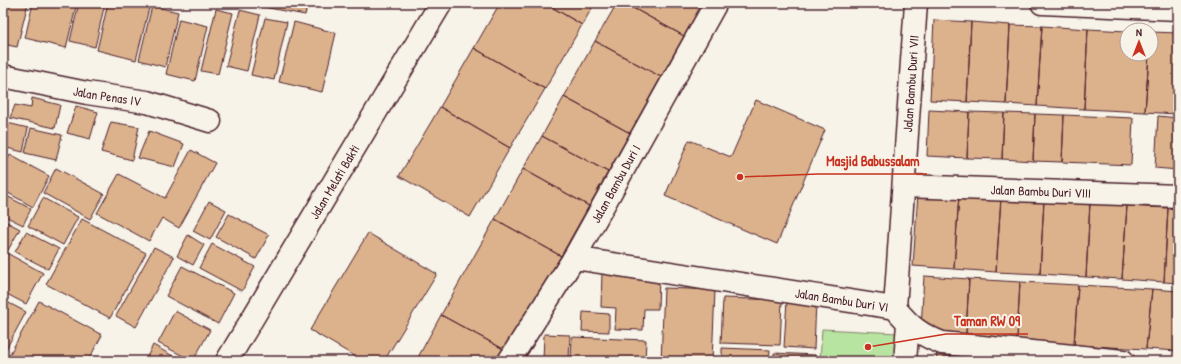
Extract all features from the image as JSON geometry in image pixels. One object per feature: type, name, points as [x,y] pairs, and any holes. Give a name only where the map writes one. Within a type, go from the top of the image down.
[{"type":"street","name":"Jalan Melati Bakti","points":[[227,361],[441,3]]},
{"type":"street","name":"Jalan Bambu Duri I","points":[[510,361],[574,258],[716,3]]},
{"type":"street","name":"Jalan Bambu Duri VII","points":[[905,361],[902,316],[904,186],[916,3]]},
{"type":"street","points":[[1042,3],[1178,9]]},
{"type":"street","name":"Jalan Penas IV","points":[[3,76],[87,93],[147,102],[210,121]]},
{"type":"street","name":"Jalan Bambu Duri VIII","points":[[904,186],[1178,196]]},
{"type":"street","name":"Jalan Bambu Duri VI","points":[[574,258],[902,316],[926,337],[942,342],[1123,361]]},
{"type":"green space","points":[[822,329],[916,334],[915,361],[820,361]]},
{"type":"building","points":[[3,3],[28,3],[17,47],[3,44]]},
{"type":"building","points":[[33,3],[77,3],[66,48],[25,38]]},
{"type":"building","points":[[79,3],[105,3],[95,47],[70,41]]},
{"type":"building","points":[[108,3],[150,4],[136,60],[97,50]]},
{"type":"building","points":[[243,3],[308,3],[305,15]]},
{"type":"building","points":[[500,3],[545,3],[582,25],[545,89],[474,48]]},
{"type":"building","points":[[545,3],[595,3],[582,25]]},
{"type":"building","points":[[617,3],[624,3],[684,36],[661,77],[595,41]]},
{"type":"building","points":[[624,3],[703,3],[684,36]]},
{"type":"building","points":[[152,6],[178,12],[165,67],[139,60]]},
{"type":"building","points":[[216,9],[233,13],[218,74],[201,71]]},
{"type":"building","points":[[240,10],[260,15],[247,71],[226,66]]},
{"type":"building","points":[[265,18],[287,22],[274,80],[251,75]]},
{"type":"building","points":[[179,19],[208,26],[195,81],[166,74]]},
{"type":"building","points":[[934,20],[971,22],[967,102],[930,100]]},
{"type":"building","points":[[294,22],[336,33],[322,92],[279,82]]},
{"type":"building","points":[[971,22],[1010,25],[1006,104],[967,102]]},
{"type":"building","points":[[1010,25],[1042,26],[1037,106],[1006,104]]},
{"type":"building","points":[[1042,26],[1088,29],[1084,109],[1037,106]]},
{"type":"building","points":[[1088,29],[1119,31],[1119,62],[1148,62],[1145,112],[1084,109]]},
{"type":"building","points":[[1159,32],[1178,33],[1176,114],[1145,112],[1148,62],[1159,62]]},
{"type":"building","points":[[595,41],[661,77],[630,133],[564,97]]},
{"type":"building","points":[[474,48],[545,89],[510,148],[440,107]]},
{"type":"building","points":[[1178,72],[1178,114],[1176,114]]},
{"type":"building","points":[[564,97],[630,133],[608,172],[542,136]]},
{"type":"building","points":[[32,98],[60,105],[55,128],[10,118],[15,105],[31,108]]},
{"type":"building","points":[[756,100],[825,130],[777,244],[665,196],[689,140],[731,157]]},
{"type":"building","points":[[76,106],[98,112],[90,139],[67,133]]},
{"type":"building","points":[[440,107],[510,148],[470,217],[399,176]]},
{"type":"building","points":[[929,110],[969,112],[967,158],[927,156]]},
{"type":"building","points":[[969,112],[1004,113],[1002,159],[967,158]]},
{"type":"building","points":[[1004,113],[1035,114],[1033,161],[1002,159]]},
{"type":"building","points":[[1035,114],[1064,115],[1062,162],[1033,161]]},
{"type":"building","points":[[1064,115],[1133,118],[1131,165],[1062,162]]},
{"type":"building","points":[[1158,116],[1178,118],[1178,170],[1155,168]]},
{"type":"building","points":[[3,122],[28,128],[23,152],[3,147]]},
{"type":"building","points":[[111,122],[139,127],[132,160],[101,152]]},
{"type":"building","points":[[31,128],[62,135],[56,160],[25,153]]},
{"type":"building","points":[[149,131],[184,144],[175,167],[138,158]]},
{"type":"building","points":[[542,136],[608,172],[589,206],[523,169]]},
{"type":"building","points":[[191,150],[215,163],[179,228],[162,218],[149,241],[97,213],[119,174],[165,198]]},
{"type":"building","points":[[10,155],[49,176],[33,207],[3,190],[3,168]]},
{"type":"building","points":[[56,168],[104,194],[90,219],[43,193]]},
{"type":"building","points":[[523,169],[589,206],[561,256],[495,219]]},
{"type":"building","points":[[918,193],[959,195],[954,269],[913,266]]},
{"type":"building","points":[[3,194],[31,209],[23,225],[3,215]]},
{"type":"building","points":[[959,195],[1001,198],[996,272],[954,269]]},
{"type":"building","points":[[43,198],[78,217],[63,245],[28,226]]},
{"type":"building","points":[[1001,198],[1044,200],[1040,274],[996,272]]},
{"type":"building","points":[[1044,200],[1090,203],[1086,277],[1040,274]]},
{"type":"building","points":[[209,201],[226,210],[210,240],[193,231]]},
{"type":"building","points":[[1090,203],[1127,206],[1122,279],[1086,277]]},
{"type":"building","points":[[1127,206],[1168,208],[1164,282],[1122,279]]},
{"type":"building","points":[[1168,208],[1178,209],[1178,283],[1164,282]]},
{"type":"building","points":[[229,214],[269,235],[256,259],[216,237]]},
{"type":"building","points":[[82,219],[146,253],[110,318],[46,284]]},
{"type":"building","points":[[495,219],[561,256],[507,351],[441,315]]},
{"type":"building","points":[[3,220],[20,229],[8,250],[3,247]]},
{"type":"building","points":[[26,232],[59,249],[48,269],[15,252]]},
{"type":"building","points":[[368,233],[437,274],[384,361],[363,361],[310,330]]},
{"type":"building","points":[[188,235],[204,245],[193,265],[177,256]]},
{"type":"building","points":[[212,244],[255,267],[242,291],[199,268]]},
{"type":"building","points":[[154,247],[174,257],[136,327],[116,316]]},
{"type":"building","points":[[5,252],[43,273],[26,304],[3,292],[3,257]]},
{"type":"building","points":[[182,266],[234,293],[218,324],[166,296]]},
{"type":"building","points":[[602,272],[659,275],[658,309],[644,309],[643,330],[615,329],[616,308],[601,307]]},
{"type":"building","points":[[924,276],[969,279],[966,334],[921,329]]},
{"type":"building","points":[[969,279],[1020,282],[1017,339],[966,334]]},
{"type":"building","points":[[1020,282],[1078,285],[1074,345],[1017,339]]},
{"type":"building","points":[[1078,285],[1152,289],[1146,349],[1074,345]]},
{"type":"building","points":[[664,288],[715,290],[712,361],[661,361]]},
{"type":"building","points":[[1152,289],[1178,291],[1178,351],[1146,349]]},
{"type":"building","points":[[723,298],[782,300],[780,345],[721,343]]},
{"type":"building","points":[[787,300],[816,301],[814,349],[784,347]]},
{"type":"building","points":[[39,301],[102,335],[88,361],[6,361]]},
{"type":"building","points":[[7,302],[26,312],[6,349],[3,347],[3,309]]},
{"type":"building","points":[[175,311],[210,330],[193,361],[158,343]]},
{"type":"building","points":[[583,312],[609,314],[609,332],[582,331]]},
{"type":"building","points":[[441,315],[507,351],[502,361],[416,361]]},
{"type":"building","points":[[544,334],[570,335],[569,361],[543,361]]},
{"type":"building","points":[[572,337],[646,340],[645,361],[571,361]]},
{"type":"building","points":[[153,345],[182,361],[145,361]]},
{"type":"building","points":[[722,348],[770,350],[769,361],[722,361]]},
{"type":"building","points":[[937,351],[988,356],[987,361],[936,361]]},
{"type":"building","points":[[774,353],[815,355],[815,361],[774,361]]},
{"type":"building","points":[[988,356],[1019,361],[987,361]]},
{"type":"place","name":"Masjid Babussalam","points":[[740,177]]},
{"type":"place","name":"Taman RW 09","points":[[868,347]]}]
